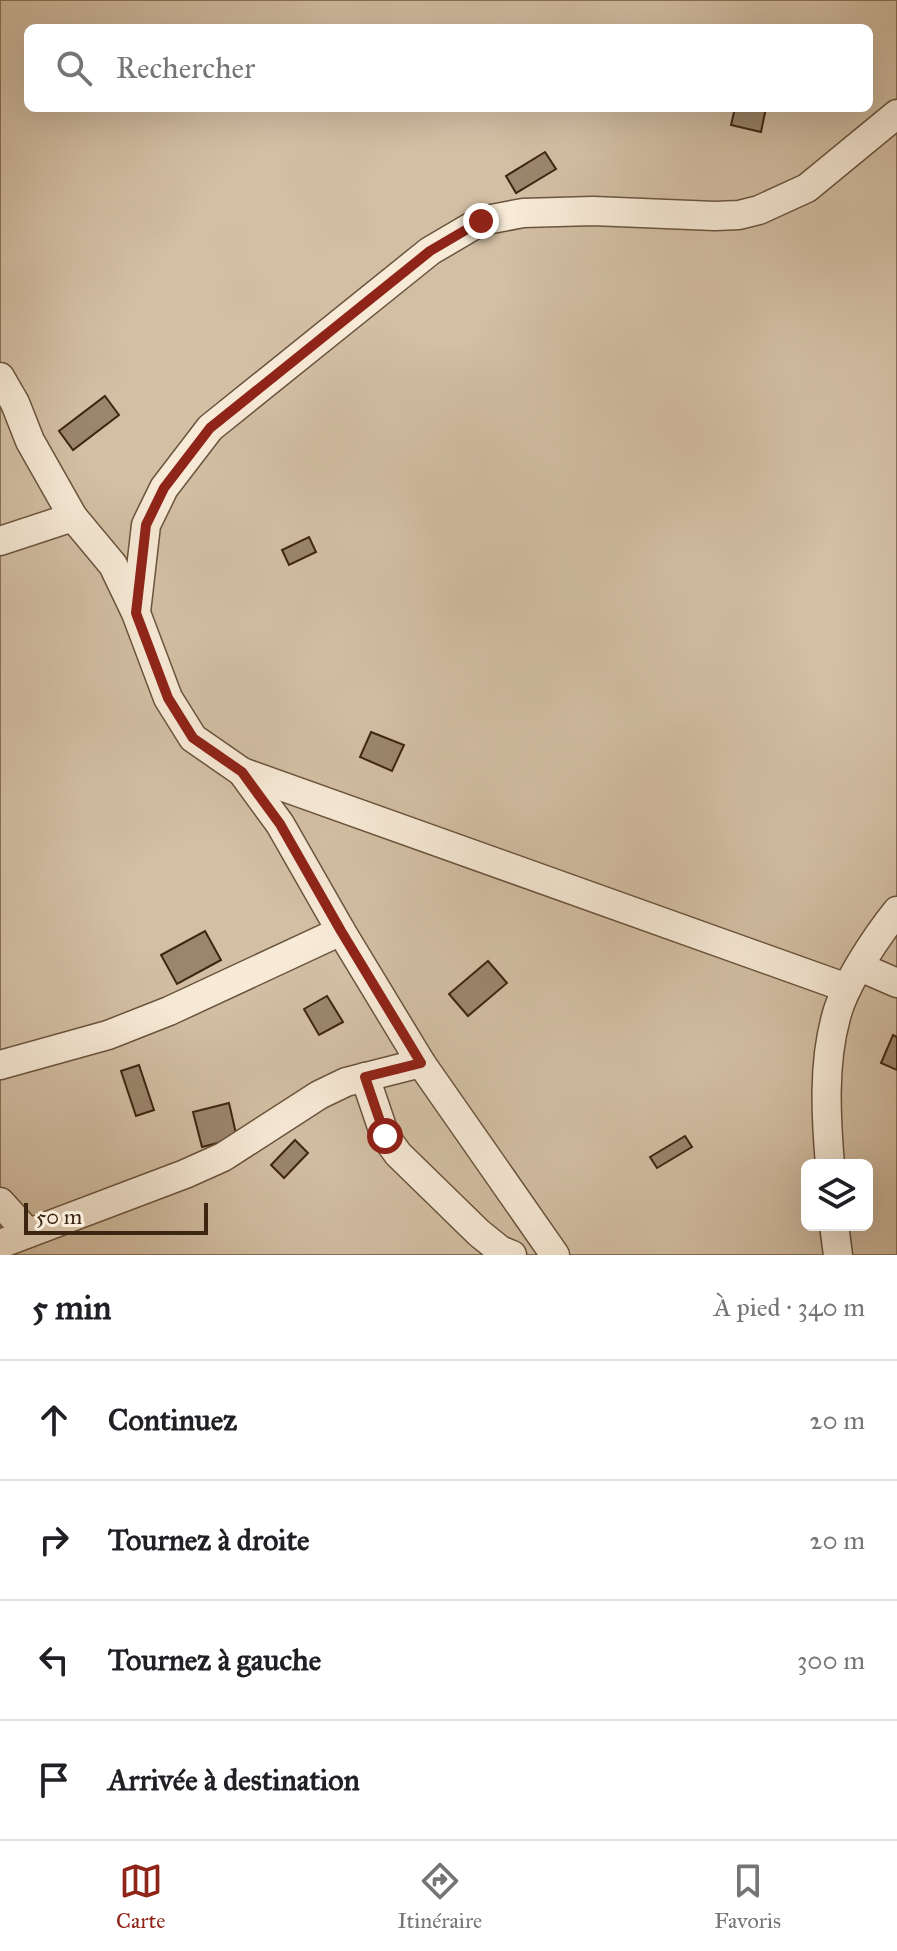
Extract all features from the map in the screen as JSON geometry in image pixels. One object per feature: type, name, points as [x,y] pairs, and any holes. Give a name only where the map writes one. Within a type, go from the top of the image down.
[{"type":"street","points":[[136,613],[146,525],[164,488],[210,428],[430,251],[481,221],[523,213],[593,211],[715,216],[759,210],[807,188],[897,114]]},
{"type":"street","points":[[0,377],[15,403],[30,441],[73,517],[113,565],[136,613],[168,698],[193,738],[242,772],[854,977],[897,983]]},
{"type":"street","points":[[0,541],[73,517]]},
{"type":"street","points":[[242,772],[280,824],[421,1063],[555,1255]]},
{"type":"street","points":[[829,1159],[826,1119],[829,1047],[836,1016],[854,977],[897,911]]},
{"type":"street","points":[[0,1065],[108,1035],[145,1021],[341,931]]},
{"type":"street","points":[[0,1244],[223,1157],[319,1095],[346,1082],[421,1063]]},
{"type":"street","points":[[365,1077],[385,1136],[398,1154],[479,1233],[500,1250],[512,1255]]},
{"type":"street","points":[[0,1202],[28,1233]]},
{"type":"street","points":[[835,1231],[838,1255]]},
{"type":"shaded area","points":[[0,0],[897,0],[897,1255],[0,1255]]},
{"type":"building","points":[[734,112],[765,112],[761,132],[731,125]]},
{"type":"building","points":[[545,152],[556,169],[516,193],[506,176]]},
{"type":"building","points":[[105,396],[119,415],[73,450],[59,431]]},
{"type":"building","points":[[309,537],[316,552],[289,565],[282,550]]},
{"type":"building","points":[[371,732],[404,745],[392,771],[360,757]]},
{"type":"building","points":[[205,931],[221,960],[177,984],[161,955]]},
{"type":"building","points":[[488,961],[507,983],[468,1016],[449,994]]},
{"type":"building","points":[[327,996],[343,1022],[319,1035],[304,1009]]},
{"type":"building","points":[[893,1035],[897,1037],[897,1070],[881,1063]]},
{"type":"building","points":[[139,1065],[154,1110],[136,1116],[121,1071]]},
{"type":"building","points":[[229,1103],[237,1138],[202,1147],[193,1112]]},
{"type":"building","points":[[685,1136],[692,1147],[657,1168],[650,1157]]},
{"type":"building","points":[[295,1140],[308,1153],[284,1178],[271,1165]]},
{"type":"route","points":[[385,1136],[365,1077],[421,1063],[280,824],[242,772],[193,738],[168,698],[136,613],[146,525],[164,488],[210,428],[430,251],[481,221]]}]
